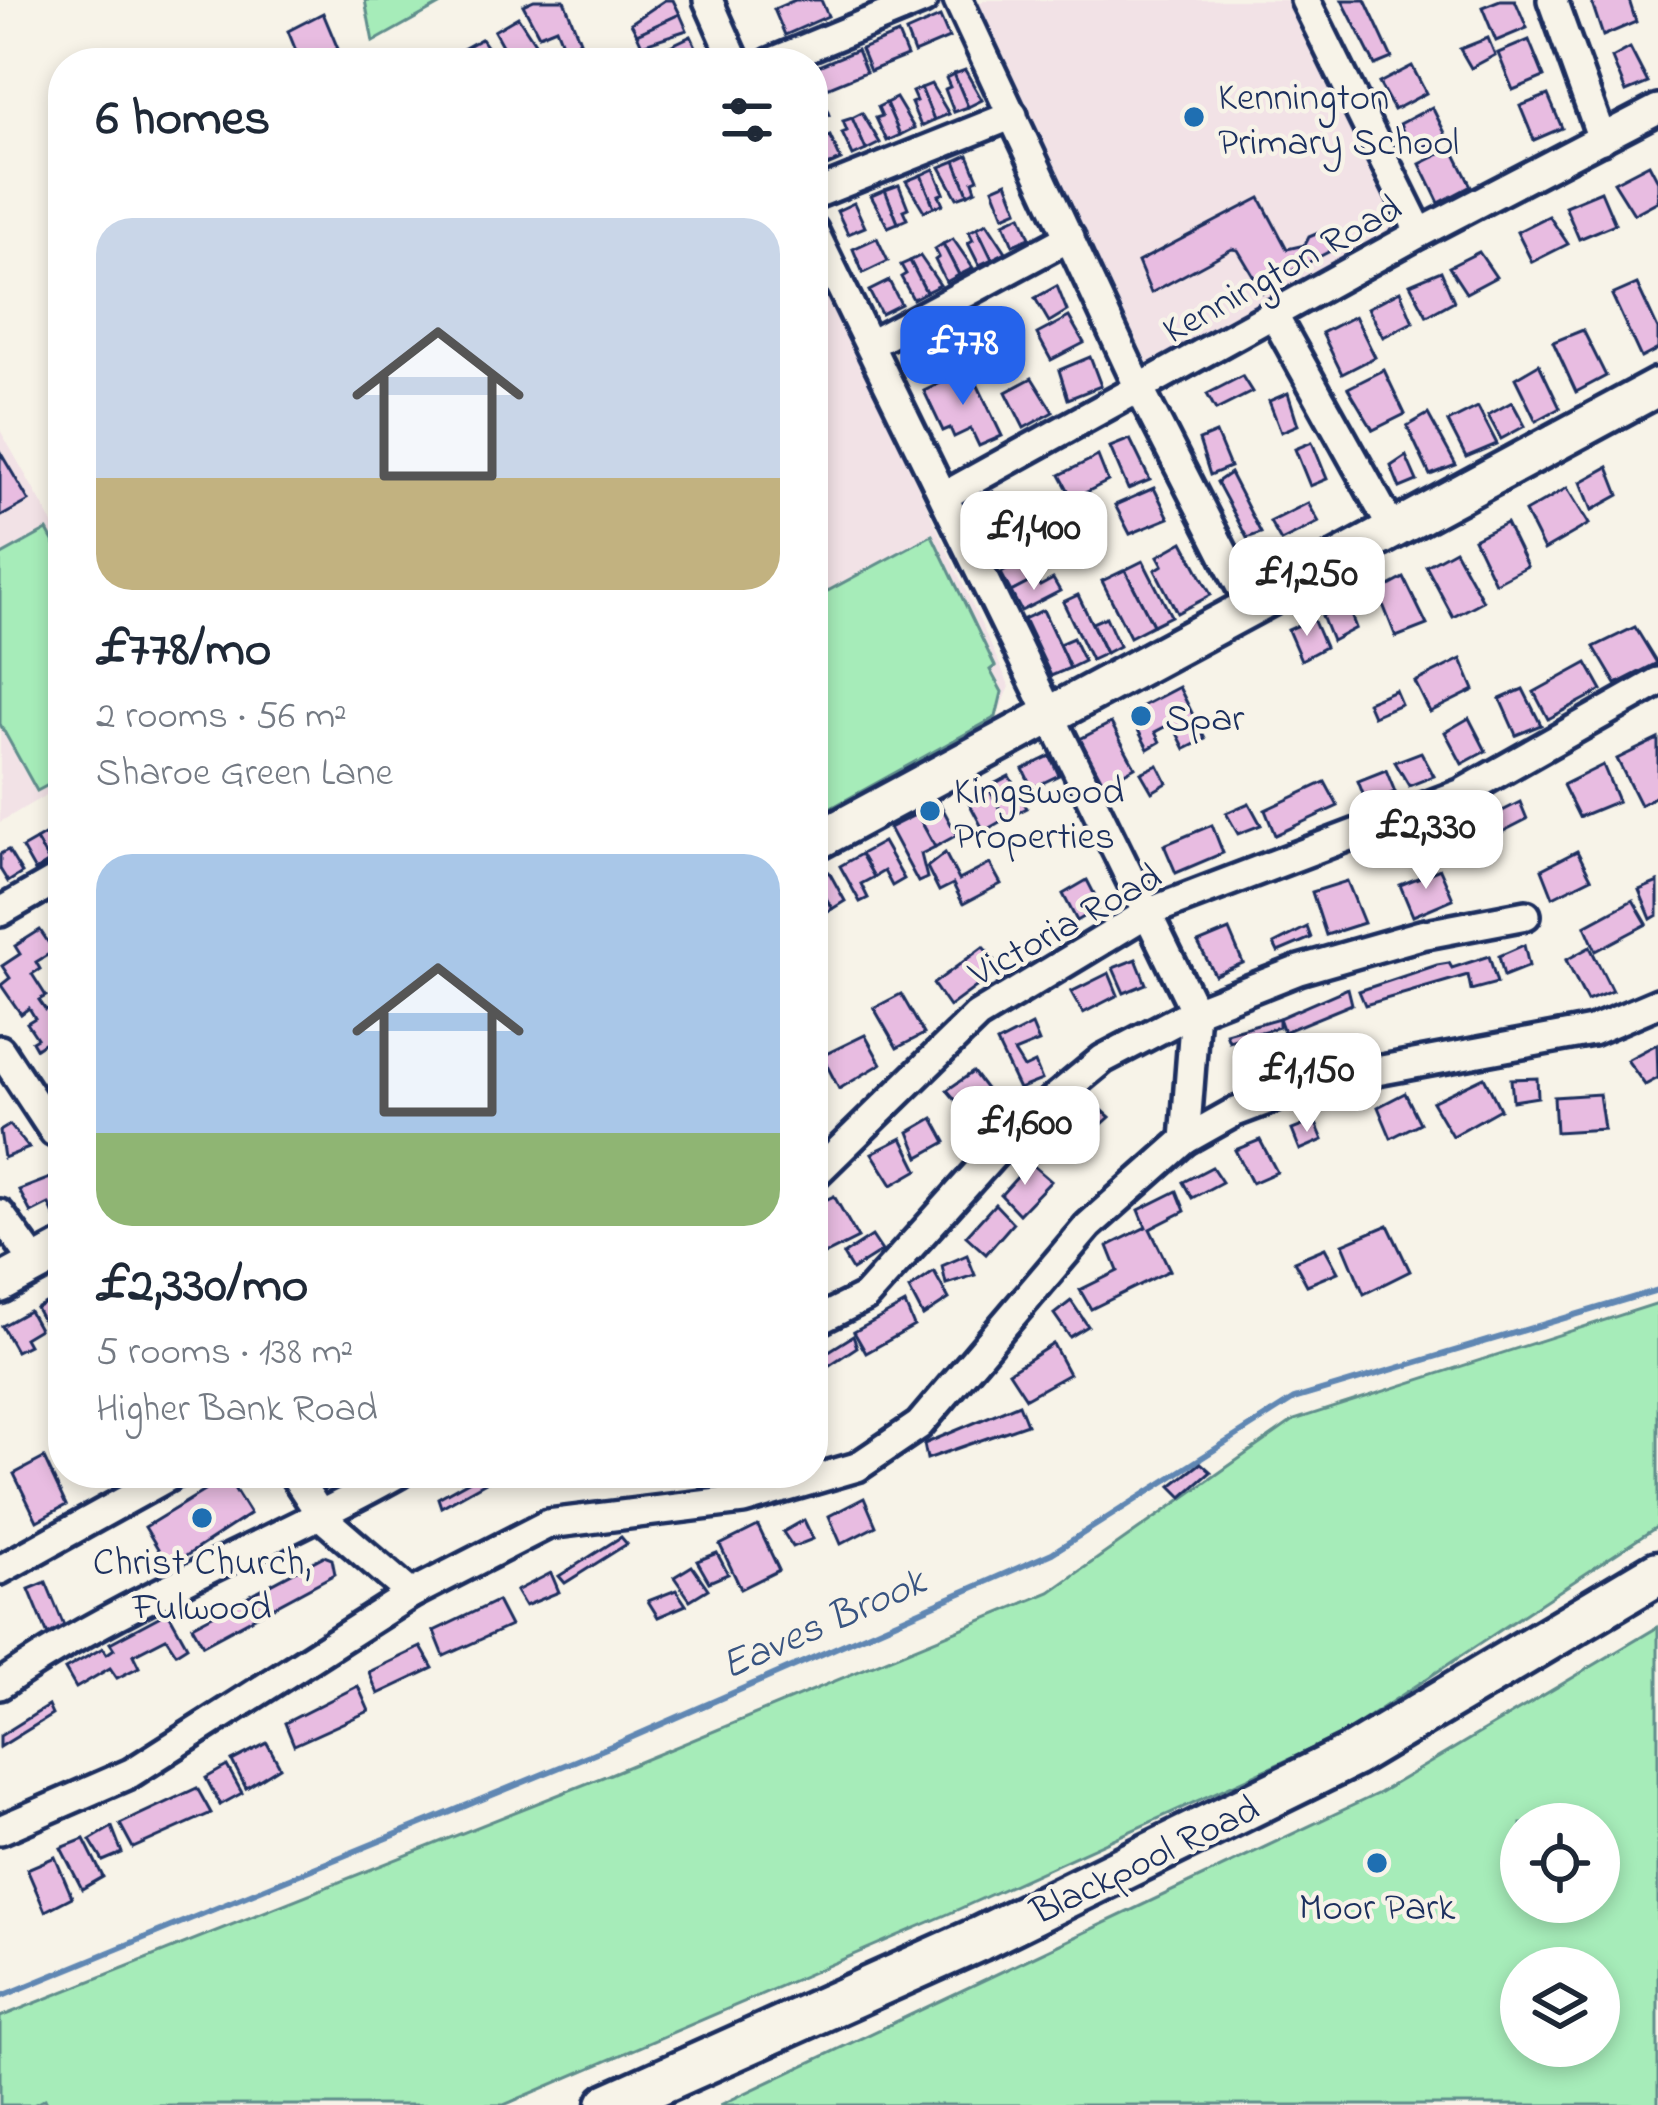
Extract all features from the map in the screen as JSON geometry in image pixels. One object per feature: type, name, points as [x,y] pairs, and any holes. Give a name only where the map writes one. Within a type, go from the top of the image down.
[{"type":"highway","name":"Blackpool Road","points":[[609,2105],[979,1939],[1353,1755],[1658,1573]]},
{"type":"main road","points":[[828,835],[1658,387]]},
{"type":"main road","points":[[0,1284],[48,1258]]},
{"type":"street","points":[[709,0],[730,48]]},
{"type":"street","points":[[806,48],[923,0]]},
{"type":"street","points":[[958,0],[1140,390],[1251,607]]},
{"type":"street","points":[[1305,0],[1420,233]]},
{"type":"street","points":[[1552,0],[1603,139]]},
{"type":"street","name":"Kennington Road","points":[[944,496],[1420,233],[1658,110]]},
{"type":"street","points":[[828,189],[1012,115]]},
{"type":"street","points":[[871,344],[1070,237]]},
{"type":"street","points":[[828,259],[1046,715],[1195,1011],[1185,1140]]},
{"type":"street","points":[[1273,314],[1393,527]]},
{"type":"street","name":"Victoria Road","points":[[828,1161],[977,1016],[1149,912],[1462,793],[1658,682]]},
{"type":"street","points":[[0,912],[48,885]]},
{"type":"street","points":[[828,1316],[865,1297],[1031,1118],[1103,1060],[1195,1011],[1319,964],[1420,935],[1526,915]]},
{"type":"street","points":[[828,1475],[857,1467],[919,1425],[1088,1226],[1185,1140],[1250,1105],[1312,1083],[1592,1031],[1658,1003]]},
{"type":"street","points":[[0,1050],[48,1123]]},
{"type":"street","points":[[0,1214],[48,1255]]},
{"type":"street","points":[[0,1570],[149,1488]]},
{"type":"street","points":[[302,1488],[322,1516],[411,1594]]},
{"type":"street","points":[[0,1685],[64,1641],[372,1488]]},
{"type":"street","points":[[0,1830],[131,1772],[411,1594],[548,1525],[743,1500],[784,1488]]},
{"type":"shaded area","name":"Kennington Primary School","points":[[986,0],[1302,0],[1411,229],[1150,368],[976,4]]},
{"type":"shaded area","points":[[828,290],[1010,687],[996,717],[828,810]]},
{"type":"shaded area","points":[[0,430],[48,515],[48,794],[0,822]]},
{"type":"green space","points":[[365,0],[448,0],[373,42]]},
{"type":"green space","points":[[48,532],[48,785],[37,791],[0,724],[0,556]]},
{"type":"green space","points":[[932,535],[995,666],[990,670],[1002,692],[996,717],[828,810],[828,591]]},
{"type":"green space","points":[[1658,1303],[1658,1526],[1340,1736],[948,1914],[504,2105],[48,2105],[45,2099],[33,2105],[0,2105],[0,2017],[608,1775],[1050,1592],[1294,1420]]},
{"type":"green space","name":"Moor Park","points":[[1658,1627],[1658,2105],[720,2105],[1379,1793]]},
{"type":"building","points":[[534,0],[564,0],[580,41],[564,48],[556,28],[539,35],[523,5]]},
{"type":"building","points":[[665,0],[673,0],[680,14],[637,34],[631,23]]},
{"type":"building","points":[[795,0],[821,0],[828,16],[785,35],[774,9]]},
{"type":"building","points":[[1342,0],[1365,0],[1392,58],[1375,65]]},
{"type":"building","points":[[1515,0],[1527,28],[1496,41],[1482,7]]},
{"type":"building","points":[[1591,0],[1629,0],[1636,22],[1603,36]]},
{"type":"building","points":[[323,13],[338,48],[295,48],[288,31]]},
{"type":"building","points":[[680,14],[687,30],[642,45],[637,34]]},
{"type":"building","points":[[518,17],[535,43],[503,48],[494,31]]},
{"type":"building","points":[[940,17],[949,38],[914,53],[906,32]]},
{"type":"building","points":[[898,34],[907,56],[870,71],[861,49]]},
{"type":"building","points":[[691,36],[697,48],[666,48]]},
{"type":"building","points":[[1488,38],[1495,55],[1471,68],[1460,49]]},
{"type":"building","points":[[481,39],[487,48],[465,48]]},
{"type":"building","points":[[1529,40],[1544,77],[1513,90],[1498,53]]},
{"type":"building","points":[[1630,48],[1648,83],[1626,92],[1612,58]]},
{"type":"building","points":[[857,50],[866,72],[828,88],[828,62]]},
{"type":"building","points":[[1412,66],[1426,93],[1394,110],[1379,83]]},
{"type":"building","points":[[965,70],[982,100],[968,107],[954,74]]},
{"type":"building","points":[[954,74],[968,107],[954,112],[945,89],[950,87],[946,78]]},
{"type":"building","points":[[931,84],[949,114],[934,120],[921,88]]},
{"type":"building","points":[[921,88],[934,120],[921,126],[911,103],[916,101],[912,92]]},
{"type":"building","points":[[1548,95],[1562,128],[1534,140],[1520,106]]},
{"type":"building","points":[[896,98],[914,128],[900,135],[886,103]]},
{"type":"building","points":[[886,103],[900,135],[887,141],[876,118],[882,116],[878,107]]},
{"type":"building","points":[[1432,107],[1447,137],[1411,152],[1400,124]]},
{"type":"building","points":[[862,113],[880,143],[866,150],[852,118]]},
{"type":"building","points":[[852,118],[866,150],[853,156],[842,133],[847,131],[843,121]]},
{"type":"building","points":[[828,137],[841,160],[828,166]]},
{"type":"building","points":[[1452,148],[1471,186],[1439,203],[1420,164]]},
{"type":"building","points":[[968,155],[978,179],[973,181],[976,190],[968,194],[955,161]]},
{"type":"building","points":[[955,161],[968,194],[957,198],[940,167]]},
{"type":"building","points":[[1649,164],[1658,181],[1658,201],[1634,214],[1614,182]]},
{"type":"building","points":[[934,169],[944,193],[939,195],[943,204],[934,207],[921,175]]},
{"type":"building","points":[[921,175],[934,207],[924,211],[906,181]]},
{"type":"building","points":[[1007,182],[1018,210],[1004,216],[993,188]]},
{"type":"building","points":[[899,185],[908,208],[903,210],[907,219],[898,223],[885,190]]},
{"type":"building","points":[[885,190],[898,223],[888,227],[871,196]]},
{"type":"building","points":[[1601,191],[1615,224],[1579,239],[1565,206]]},
{"type":"building","points":[[1260,198],[1287,249],[1305,245],[1309,237],[1323,231],[1330,248],[1336,248],[1269,283],[1263,292],[1238,250],[1232,249],[1151,293],[1138,262]]},
{"type":"building","points":[[854,203],[865,227],[848,234],[837,211]]},
{"type":"building","points":[[1021,215],[1030,238],[1013,245],[1004,223]]},
{"type":"building","points":[[1549,216],[1568,244],[1532,262],[1517,232]]},
{"type":"building","points":[[987,223],[1006,252],[992,259],[977,228]]},
{"type":"building","points":[[977,228],[992,259],[979,265],[968,243],[973,240],[969,232]]},
{"type":"building","points":[[877,238],[888,261],[863,273],[853,249]]},
{"type":"building","points":[[953,239],[973,268],[959,275],[943,244]]},
{"type":"building","points":[[943,244],[959,275],[946,282],[935,260],[939,257],[935,249]]},
{"type":"building","points":[[1479,252],[1496,277],[1466,293],[1449,267]]},
{"type":"building","points":[[920,256],[940,285],[926,292],[910,261]]},
{"type":"building","points":[[910,261],[926,292],[913,299],[901,277],[906,274],[901,265]]},
{"type":"building","points":[[1441,271],[1454,301],[1427,316],[1410,284]]},
{"type":"building","points":[[889,281],[901,304],[881,314],[869,291]]},
{"type":"building","points":[[1637,284],[1658,329],[1658,349],[1641,358],[1612,295]]},
{"type":"building","points":[[1057,286],[1067,311],[1049,322],[1035,298]]},
{"type":"building","points":[[1400,291],[1413,322],[1383,337],[1368,308]]},
{"type":"building","points":[[1355,316],[1375,357],[1342,374],[1322,333]]},
{"type":"building","points":[[1069,317],[1084,343],[1051,360],[1037,334]]},
{"type":"building","points":[[1583,330],[1606,376],[1576,392],[1553,342]]},
{"type":"building","points":[[1090,357],[1101,386],[1068,399],[1059,370]]},
{"type":"building","points":[[1539,364],[1560,408],[1536,421],[1515,378]]},
{"type":"building","points":[[970,369],[1002,436],[979,446],[971,429],[954,437],[950,428],[943,431],[924,391]]},
{"type":"building","points":[[1384,370],[1405,414],[1373,430],[1348,388]]},
{"type":"building","points":[[1242,376],[1252,392],[1216,410],[1207,394]]},
{"type":"building","points":[[1032,378],[1053,412],[1024,428],[1006,392]]},
{"type":"building","points":[[1288,393],[1298,425],[1281,432],[1269,401]]},
{"type":"building","points":[[1512,402],[1525,426],[1501,439],[1488,415]]},
{"type":"building","points":[[1478,407],[1497,444],[1466,457],[1448,422]]},
{"type":"building","points":[[1428,414],[1456,465],[1430,475],[1407,426]]},
{"type":"building","points":[[1216,433],[1230,467],[1210,475],[1199,440]]},
{"type":"building","points":[[1130,439],[1150,480],[1128,489],[1110,447]]},
{"type":"building","points":[[1312,442],[1327,479],[1310,486],[1295,449]]},
{"type":"building","points":[[0,452],[29,501],[0,517]]},
{"type":"building","points":[[1098,456],[1108,481],[1073,499],[1060,475]]},
{"type":"building","points":[[1406,456],[1417,481],[1400,488],[1391,466]]},
{"type":"building","points":[[1608,467],[1619,495],[1592,510],[1581,482]]},
{"type":"building","points":[[1230,473],[1261,533],[1247,538],[1217,482]]},
{"type":"building","points":[[1154,488],[1169,518],[1130,534],[1115,505]]},
{"type":"building","points":[[1567,488],[1589,524],[1544,550],[1525,512]]},
{"type":"building","points":[[993,492],[1001,508],[976,520],[968,505]]},
{"type":"building","points":[[1308,503],[1319,522],[1281,541],[1270,522]]},
{"type":"building","points":[[1001,508],[1015,537],[991,549],[976,520]]},
{"type":"building","points":[[1506,523],[1527,566],[1495,583],[1474,539]]},
{"type":"building","points":[[1183,542],[1211,595],[1177,613],[1155,570],[1163,565],[1158,556]]},
{"type":"building","points":[[1455,550],[1483,601],[1453,617],[1426,566]]},
{"type":"building","points":[[1038,553],[1044,563],[1031,569],[1036,579],[1011,592],[1001,573]]},
{"type":"building","points":[[1143,561],[1171,616],[1153,625],[1125,570]]},
{"type":"building","points":[[1125,570],[1153,625],[1130,637],[1102,581]]},
{"type":"building","points":[[1404,578],[1427,625],[1396,637],[1378,592]]},
{"type":"building","points":[[1036,579],[1040,586],[1053,579],[1060,591],[1021,611],[1011,592]]},
{"type":"building","points":[[1078,595],[1106,653],[1091,660],[1063,602]]},
{"type":"building","points":[[1346,602],[1356,628],[1332,641],[1322,616]]},
{"type":"building","points":[[1043,610],[1070,668],[1051,676],[1024,619]]},
{"type":"building","points":[[1106,617],[1119,646],[1106,653],[1092,623]]},
{"type":"building","points":[[1313,619],[1325,647],[1301,660],[1288,630]]},
{"type":"building","points":[[1635,627],[1657,663],[1616,684],[1594,647]]},
{"type":"building","points":[[1073,638],[1084,661],[1070,668],[1059,644]]},
{"type":"building","points":[[1461,659],[1474,690],[1430,712],[1415,682]]},
{"type":"building","points":[[1587,663],[1602,690],[1548,719],[1534,692]]},
{"type":"building","points":[[1179,687],[1205,739],[1185,749],[1172,723],[1155,732],[1160,742],[1148,749],[1129,713]]},
{"type":"building","points":[[1523,689],[1541,725],[1516,735],[1500,699]]},
{"type":"building","points":[[1395,690],[1401,704],[1373,716],[1367,702]]},
{"type":"building","points":[[1469,718],[1486,751],[1462,764],[1445,732]]},
{"type":"building","points":[[1111,723],[1135,767],[1104,784],[1080,739]]},
{"type":"building","points":[[1658,739],[1658,795],[1640,805],[1617,759]]},
{"type":"building","points":[[1421,752],[1434,776],[1409,786],[1395,762]]},
{"type":"building","points":[[1050,756],[1059,775],[1032,788],[1023,769]]},
{"type":"building","points":[[1158,765],[1167,783],[1152,792],[1141,773]]},
{"type":"building","points":[[1603,765],[1618,801],[1579,817],[1563,785]]},
{"type":"building","points":[[1386,770],[1395,792],[1367,804],[1358,781]]},
{"type":"building","points":[[1009,776],[1027,808],[1005,819],[988,787]]},
{"type":"building","points":[[1325,782],[1338,806],[1275,835],[1265,810]]},
{"type":"building","points":[[988,787],[1005,819],[984,831],[967,799]]},
{"type":"building","points":[[939,802],[957,835],[935,847],[917,814]]},
{"type":"building","points":[[1520,802],[1527,819],[1492,837],[1485,820]]},
{"type":"building","points":[[1249,803],[1261,825],[1238,834],[1226,813]]},
{"type":"building","points":[[917,814],[935,847],[921,854],[927,878],[918,882],[889,828]]},
{"type":"building","points":[[1212,825],[1223,853],[1176,873],[1164,845]]},
{"type":"building","points":[[48,833],[48,860],[36,840]]},
{"type":"building","points":[[36,840],[48,863],[35,871],[22,848]]},
{"type":"building","points":[[883,842],[904,879],[892,886],[884,871],[874,877],[861,854]]},
{"type":"building","points":[[8,850],[22,873],[8,882],[0,869],[0,854]]},
{"type":"building","points":[[1577,851],[1591,878],[1553,897],[1542,869]]},
{"type":"building","points":[[945,853],[959,880],[990,864],[1001,884],[963,904],[953,884],[939,891],[927,867]]},
{"type":"building","points":[[861,854],[874,877],[861,884],[868,898],[860,902],[840,866]]},
{"type":"building","points":[[1440,869],[1453,899],[1413,916],[1400,885]]},
{"type":"building","points":[[828,873],[845,901],[832,909],[828,902]]},
{"type":"building","points":[[1087,880],[1101,907],[1077,921],[1063,894]]},
{"type":"building","points":[[1347,881],[1364,923],[1326,935],[1312,892]]},
{"type":"building","points":[[1658,882],[1658,915],[1651,919],[1639,890]]},
{"type":"building","points":[[1633,900],[1647,924],[1596,951],[1585,926]]},
{"type":"building","points":[[1307,927],[1311,938],[1278,952],[1274,944]]},
{"type":"building","points":[[40,930],[48,942],[48,955],[36,962],[40,969],[32,974],[46,996],[39,1000],[48,1009],[48,1040],[36,1048],[32,1041],[37,1038],[27,1023],[35,1018],[29,1008],[21,1014],[1,985],[10,978],[2,966],[20,954],[15,946]]},
{"type":"building","points":[[1229,930],[1243,963],[1215,975],[1198,943]]},
{"type":"building","points":[[1524,945],[1529,966],[1504,976],[1499,956]]},
{"type":"building","points":[[983,947],[1002,968],[949,1007],[933,984]]},
{"type":"building","points":[[1590,947],[1612,991],[1587,1001],[1566,960]]},
{"type":"building","points":[[1489,956],[1497,983],[1471,990],[1468,975],[1365,1005],[1359,991],[1437,965],[1449,963],[1452,968]]},
{"type":"building","points":[[1136,959],[1146,984],[1124,993],[1113,968]]},
{"type":"building","points":[[1109,973],[1118,995],[1083,1013],[1071,992]]},
{"type":"building","points":[[1348,988],[1352,1004],[1284,1032],[1279,1018]]},
{"type":"building","points":[[901,994],[924,1034],[897,1048],[874,1008]]},
{"type":"building","points":[[1279,1018],[1279,1027],[1229,1041],[1226,1033]]},
{"type":"building","points":[[1032,1025],[1039,1042],[1014,1052],[1024,1068],[1035,1063],[1042,1080],[1019,1089],[997,1043]]},
{"type":"building","points":[[865,1035],[881,1064],[839,1089],[828,1068],[828,1053]]},
{"type":"building","points":[[1657,1044],[1658,1078],[1645,1085],[1627,1060]]},
{"type":"building","points":[[973,1072],[1002,1110],[980,1129],[947,1090]]},
{"type":"building","points":[[1484,1077],[1500,1109],[1452,1136],[1432,1102]]},
{"type":"building","points":[[1537,1078],[1538,1097],[1513,1101],[1511,1079]]},
{"type":"building","points":[[1405,1093],[1420,1123],[1391,1138],[1378,1107]]},
{"type":"building","points":[[1599,1094],[1604,1129],[1556,1132],[1554,1097]]},
{"type":"building","points":[[1095,1104],[1110,1117],[1069,1154],[1062,1153],[1056,1137]]},
{"type":"building","points":[[933,1118],[946,1142],[919,1157],[909,1132]]},
{"type":"building","points":[[1315,1121],[1323,1140],[1300,1150],[1292,1130]]},
{"type":"building","points":[[10,1125],[29,1148],[4,1158],[0,1131]]},
{"type":"building","points":[[902,1138],[918,1170],[892,1185],[872,1153]]},
{"type":"building","points":[[1260,1140],[1277,1172],[1252,1183],[1235,1150]]},
{"type":"building","points":[[1030,1163],[1051,1181],[1019,1214],[1001,1195]]},
{"type":"building","points":[[1212,1167],[1222,1182],[1192,1198],[1183,1182]]},
{"type":"building","points":[[48,1179],[48,1204],[31,1213],[19,1190]]},
{"type":"building","points":[[1177,1191],[1185,1211],[1150,1229],[1170,1270],[1091,1309],[1080,1290],[1118,1271],[1108,1246],[1146,1227],[1139,1210]]},
{"type":"building","points":[[834,1196],[858,1238],[828,1253],[828,1199]]},
{"type":"building","points":[[995,1204],[1013,1223],[986,1254],[966,1236]]},
{"type":"building","points":[[1388,1225],[1410,1271],[1364,1294],[1343,1244]]},
{"type":"building","points":[[872,1236],[882,1251],[852,1270],[843,1255]]},
{"type":"building","points":[[1325,1248],[1338,1272],[1307,1285],[1294,1261]]},
{"type":"building","points":[[967,1255],[975,1275],[946,1284],[942,1266]]},
{"type":"building","points":[[934,1272],[949,1299],[923,1316],[909,1289]]},
{"type":"building","points":[[1071,1301],[1088,1326],[1070,1337],[1054,1314]]},
{"type":"building","points":[[48,1302],[48,1331],[36,1308]]},
{"type":"building","points":[[905,1304],[914,1326],[866,1353],[854,1332]]},
{"type":"building","points":[[29,1311],[39,1329],[24,1338],[28,1345],[16,1351],[2,1326]]},
{"type":"building","points":[[853,1336],[857,1347],[828,1366],[828,1352]]},
{"type":"building","points":[[1053,1344],[1069,1374],[1026,1398],[1009,1372]]},
{"type":"building","points":[[1019,1404],[1027,1424],[927,1459],[924,1444]]},
{"type":"building","points":[[44,1458],[48,1488],[58,1488],[66,1505],[37,1521],[14,1474]]},
{"type":"building","points":[[1201,1463],[1211,1472],[1182,1497],[1171,1486]]},
{"type":"building","name":"Christ Church, Fulwood","points":[[209,1488],[234,1488],[250,1514],[169,1567],[145,1527]]},
{"type":"building","points":[[456,1488],[475,1488],[441,1507],[438,1498]]},
{"type":"building","points":[[864,1498],[876,1526],[841,1544],[829,1516]]},
{"type":"building","points":[[804,1520],[813,1539],[793,1547],[783,1532]]},
{"type":"building","points":[[758,1526],[779,1570],[741,1589],[720,1545]]},
{"type":"building","points":[[621,1537],[627,1544],[565,1583],[559,1576]]},
{"type":"building","points":[[717,1553],[728,1574],[709,1582],[697,1561]]},
{"type":"building","points":[[324,1556],[332,1559],[335,1574],[203,1645],[192,1626]]},
{"type":"building","points":[[692,1566],[708,1589],[690,1600],[674,1577]]},
{"type":"building","points":[[551,1573],[559,1592],[525,1606],[516,1591]]},
{"type":"building","points":[[46,1582],[67,1633],[50,1640],[29,1589]]},
{"type":"building","points":[[676,1590],[686,1605],[658,1617],[648,1601]]},
{"type":"building","points":[[497,1601],[510,1626],[444,1656],[434,1631]]},
{"type":"building","points":[[168,1612],[187,1646],[176,1653],[166,1638],[133,1655],[139,1667],[117,1678],[110,1668],[76,1688],[65,1669],[103,1648],[107,1654],[114,1649],[110,1643]]},
{"type":"building","points":[[421,1647],[433,1668],[378,1694],[369,1672]]},
{"type":"building","points":[[358,1686],[369,1711],[294,1745],[285,1723]]},
{"type":"building","points":[[48,1706],[52,1715],[0,1747],[0,1736]]},
{"type":"building","points":[[267,1743],[280,1767],[246,1788],[232,1761]]},
{"type":"building","points":[[227,1766],[242,1793],[220,1805],[206,1778]]},
{"type":"building","points":[[197,1788],[211,1813],[133,1848],[120,1824]]},
{"type":"building","points":[[112,1827],[122,1853],[103,1861],[90,1840]]},
{"type":"building","points":[[84,1839],[103,1877],[82,1889],[61,1848]]},
{"type":"building","points":[[55,1857],[72,1897],[45,1911],[27,1869]]},
{"type":"waterway","name":"Eaves Brook","points":[[0,1997],[621,1742],[1052,1553],[1294,1399],[1658,1290]]},
{"type":"place","name":"Kennington Primary School","points":[[1194,117]]},
{"type":"place","name":"Spar","points":[[1141,716]]},
{"type":"place","name":"Kingswood Properties","points":[[930,811]]},
{"type":"place","name":"Christ Church, Fulwood","points":[[202,1518]]},
{"type":"place","name":"Moor Park","points":[[1377,1863]]}]
